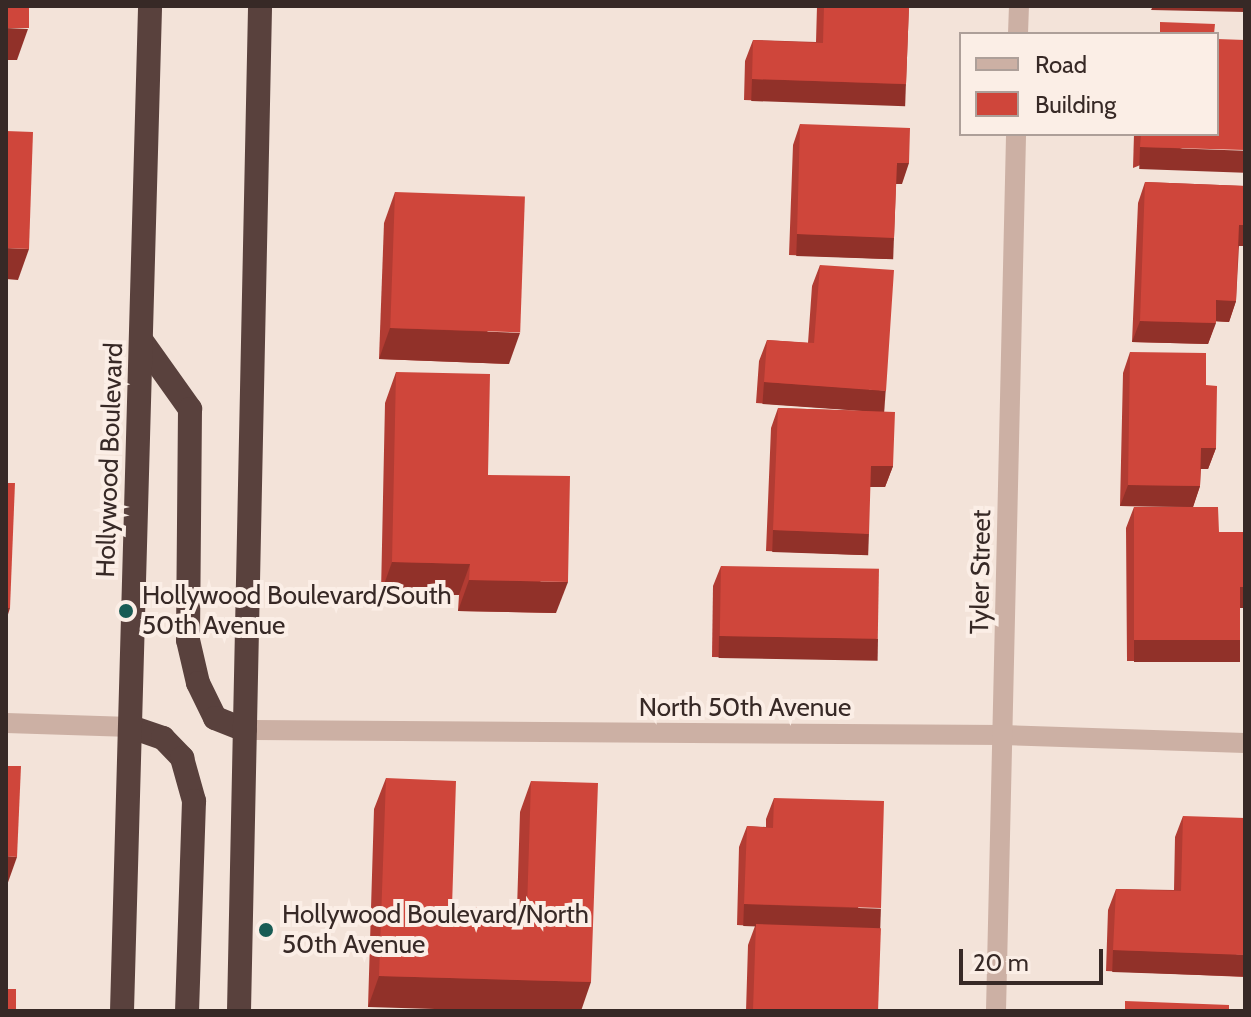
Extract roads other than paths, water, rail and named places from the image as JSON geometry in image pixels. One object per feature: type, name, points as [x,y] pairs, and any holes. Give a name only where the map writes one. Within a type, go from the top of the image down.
[{"type":"highway","name":"Hollywood Boulevard","points":[[122,1011],[150,6]]},
{"type":"highway","points":[[239,1011],[260,6]]},
{"type":"highway","points":[[141,340],[190,409],[188,640],[198,683],[215,718],[245,730]]},
{"type":"highway","points":[[131,727],[163,738],[182,758],[194,801],[187,1011]]},
{"type":"street","points":[[1018,32],[1019,6]]},
{"type":"street","name":"Tyler Street","points":[[996,1011],[1016,136]]},
{"type":"street","points":[[6,723],[131,727]]},
{"type":"street","name":"North 50th Avenue","points":[[245,730],[1003,735],[1245,743]]},
{"type":"place","name":"Hollywood Boulevard/South 50th Avenue","points":[[126,611]]},
{"type":"place","name":"Hollywood Boulevard/North 50th Avenue","points":[[266,930]]}]
